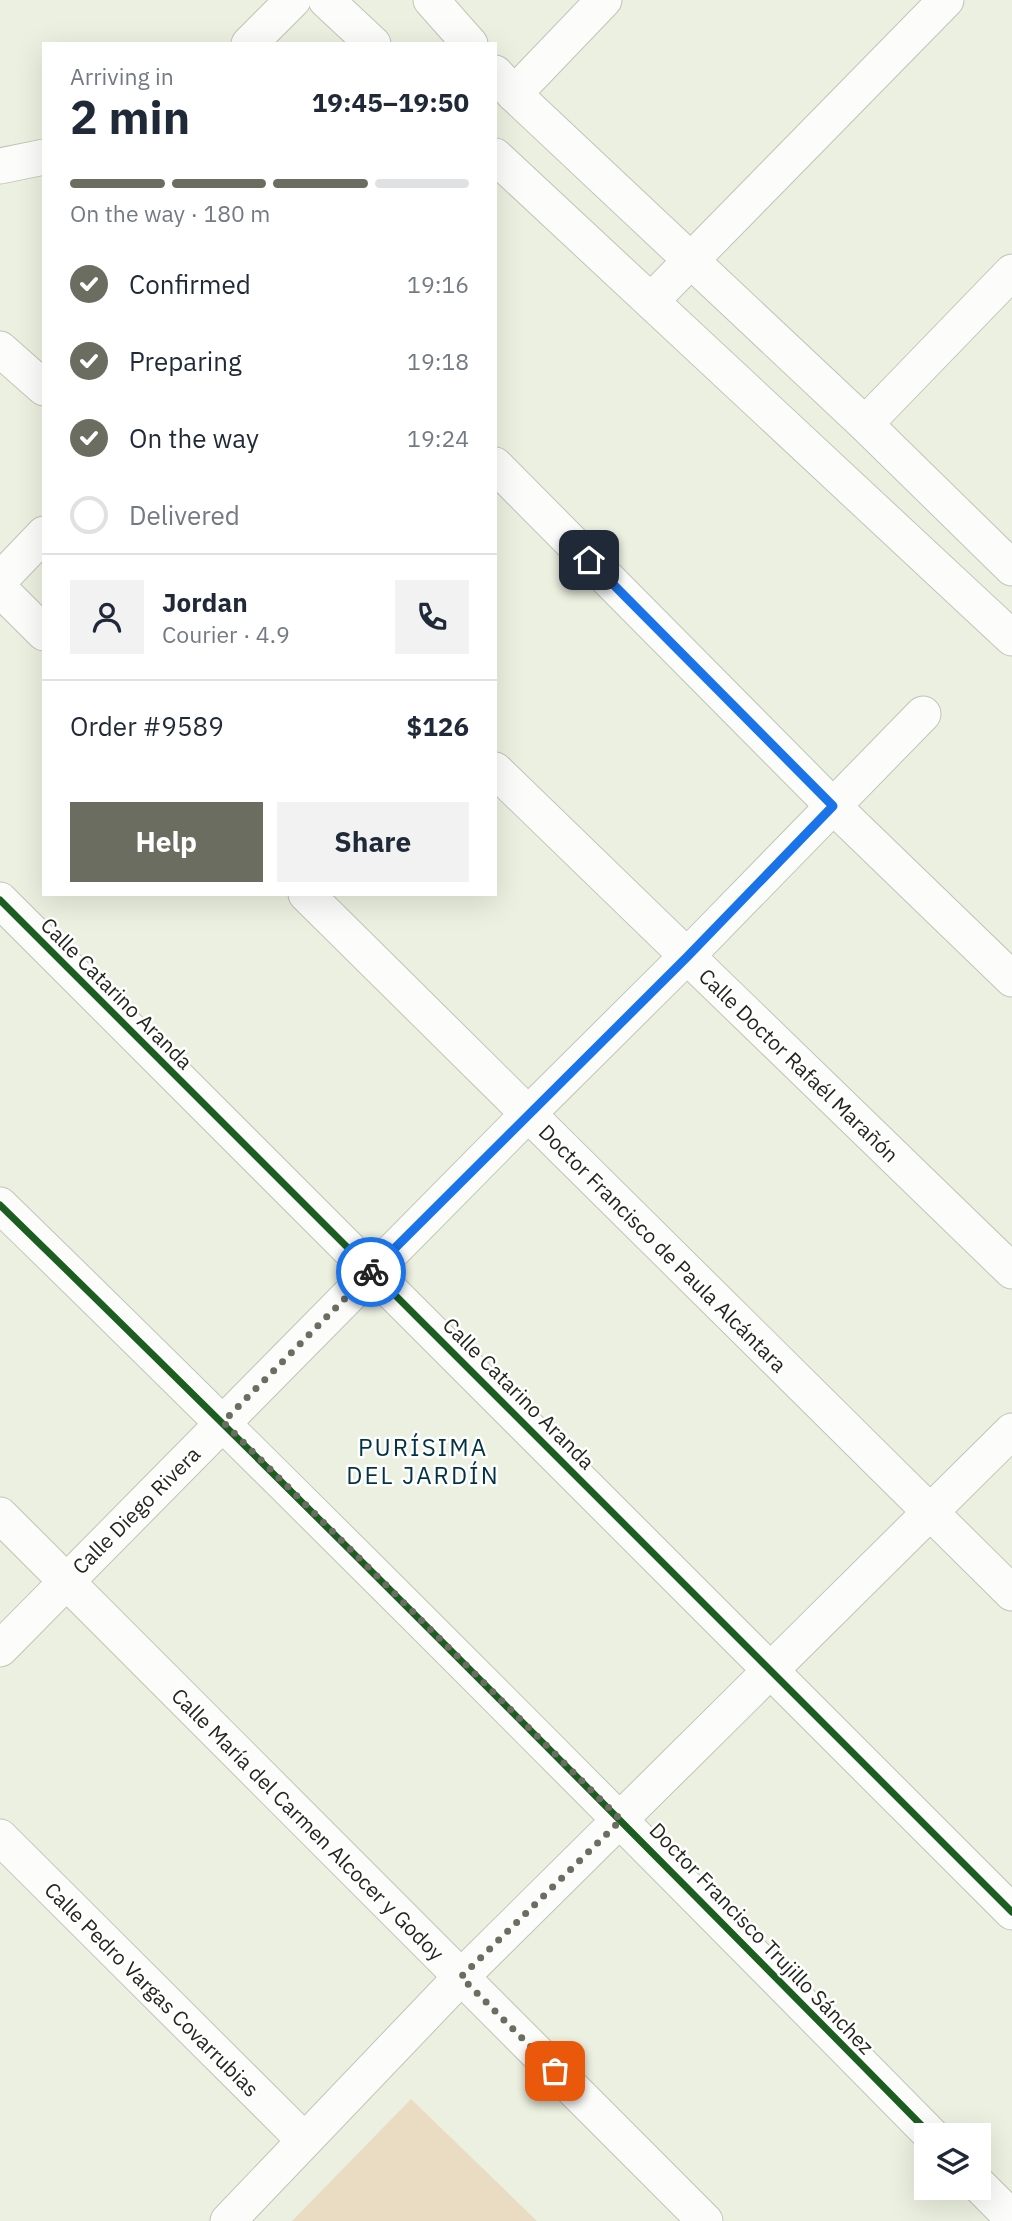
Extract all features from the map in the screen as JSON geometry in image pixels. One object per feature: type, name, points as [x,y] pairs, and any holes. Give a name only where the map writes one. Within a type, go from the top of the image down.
[{"type":"street","points":[[251,42],[293,0]]},
{"type":"street","points":[[326,0],[371,42]]},
{"type":"street","points":[[431,0],[468,42]]},
{"type":"street","points":[[604,0],[505,84],[865,424],[1012,568]]},
{"type":"street","points":[[651,300],[946,0]]},
{"type":"street","points":[[0,166],[42,157]]},
{"type":"street","points":[[497,158],[1012,638]]},
{"type":"street","points":[[865,424],[1012,272]]},
{"type":"street","points":[[497,467],[833,806],[1012,979]]},
{"type":"street","points":[[0,580],[42,536]]},
{"type":"street","points":[[0,589],[42,631]]},
{"type":"street","name":"Calle Diego Rivera","points":[[0,1649],[372,1271],[687,957],[923,714]]},
{"type":"street","name":"Calle Doctor Rafaél Marañón","points":[[497,772],[1012,1272]]},
{"type":"street","name":"Doctor Francisco de Paula Alcántara","points":[[308,896],[1012,1593]]},
{"type":"street","name":"Calle Catarino Aranda","points":[[0,900],[1012,1912]]},
{"type":"street","name":"Doctor Francisco Trujillo Sánchez","points":[[0,1205],[223,1422],[621,1820],[918,2123]]},
{"type":"street","points":[[228,2221],[461,1977],[1012,1431]]},
{"type":"street","name":"Calle María del Carmen Alcocer y Godoy","points":[[0,1515],[705,2221]]},
{"type":"street","name":"Calle Pedro Vargas Covarrubias","points":[[0,1837],[304,2140]]},
{"type":"street","points":[[991,2197],[1012,2218]]},
{"type":"shaded area","points":[[411,2099],[537,2221],[292,2221]]},
{"type":"cycle path","points":[[0,900],[1012,1912]]},
{"type":"cycle path","points":[[0,1205],[468,1667],[919,2123]]},
{"type":"way so far","points":[[371,1272],[223,1422],[621,1820],[461,1977],[555,2071]]},
{"type":"district","name":"PURÍSIMA DEL JARDÍN","points":[[423,1461]]},
{"type":"route","points":[[371,1272],[687,957],[833,806],[589,560]]}]
